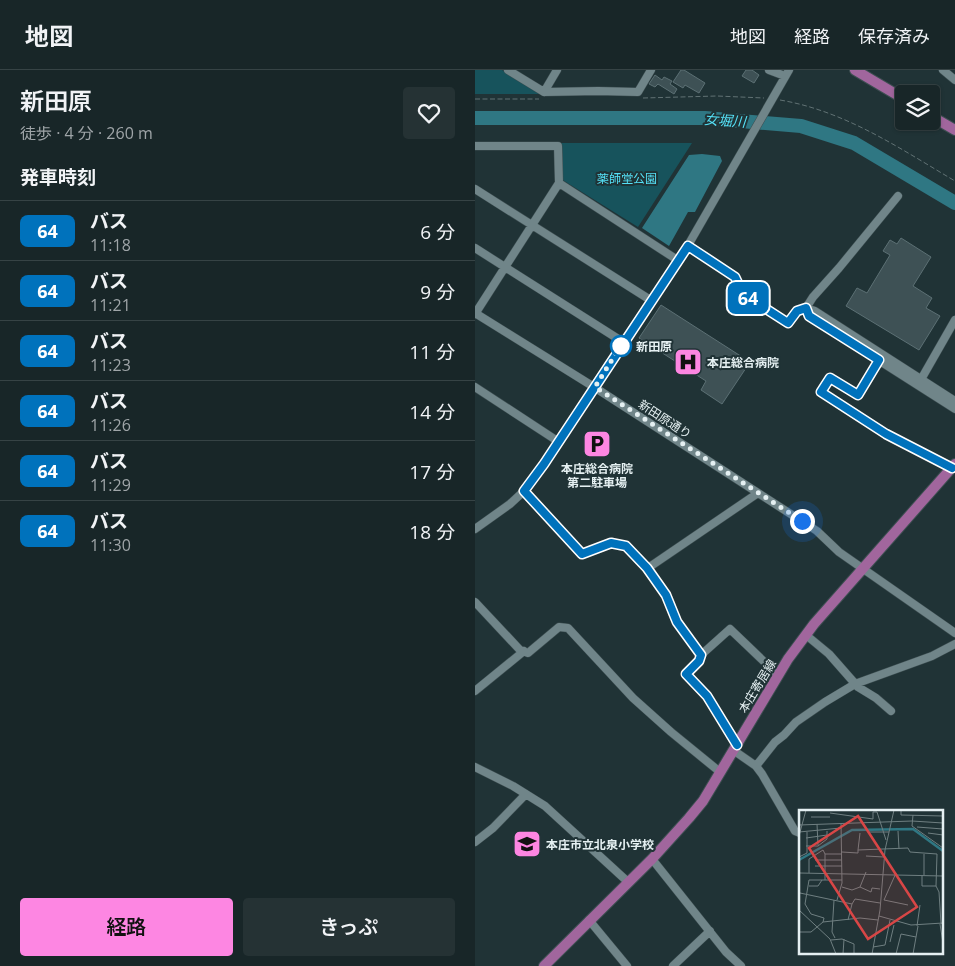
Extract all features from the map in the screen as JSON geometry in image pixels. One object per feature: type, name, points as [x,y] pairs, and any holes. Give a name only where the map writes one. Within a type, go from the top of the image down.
[{"type":"main road","points":[[855,70],[895,94]]},
{"type":"main road","points":[[940,121],[955,130]]},
{"type":"main road","name":"本庄寄居線","points":[[544,966],[651,859],[703,801],[778,675],[814,624],[953,466]]},
{"type":"street","points":[[508,70],[542,96],[598,91],[638,92],[651,70]]},
{"type":"street","points":[[542,96],[557,70]]},
{"type":"street","points":[[475,529],[510,504],[524,491],[559,442],[623,342],[679,261],[787,73],[769,70]]},
{"type":"street","points":[[943,70],[955,80]]},
{"type":"street","points":[[475,146],[558,146],[559,183],[475,313]]},
{"type":"street","points":[[559,183],[679,261]]},
{"type":"street","points":[[475,189],[652,301]]},
{"type":"street","points":[[806,308],[813,297],[898,196]]},
{"type":"street","points":[[688,246],[735,277],[743,294],[788,323],[797,311],[806,308],[815,311],[881,358],[919,382],[955,401]]},
{"type":"street","points":[[475,248],[623,342]]},
{"type":"street","name":"新田原通り","points":[[475,313],[595,387],[817,531],[839,552],[955,633]]},
{"type":"street","points":[[919,382],[955,320]]},
{"type":"street","points":[[881,358],[858,395],[830,378],[821,392],[886,434],[953,466]]},
{"type":"street","points":[[919,382],[955,409]]},
{"type":"street","points":[[475,387],[559,442]]},
{"type":"street","points":[[524,491],[582,554],[611,543],[626,546],[647,568],[666,595],[677,622],[701,655]]},
{"type":"street","points":[[647,568],[758,493]]},
{"type":"street","points":[[475,602],[524,652],[529,653],[559,627],[568,628],[633,698],[720,772]]},
{"type":"street","points":[[778,675],[730,629],[701,655],[699,661],[686,674],[707,696],[735,748],[756,766],[775,793],[795,831],[799,833]]},
{"type":"street","points":[[806,635],[829,654],[855,684],[891,711]]},
{"type":"street","points":[[756,766],[775,742],[796,722],[855,684],[932,656],[955,644]]},
{"type":"street","points":[[475,691],[524,652]]},
{"type":"street","points":[[475,768],[545,806],[628,882]]},
{"type":"street","points":[[475,842],[493,828],[526,794]]},
{"type":"street","points":[[651,859],[726,952],[741,966]]},
{"type":"street","points":[[589,920],[627,966]]},
{"type":"street","points":[[673,966],[710,931]]},
{"type":"path","points":[[475,98],[542,96]]},
{"type":"path","points":[[641,98],[717,96],[793,102],[857,124],[955,181]]},
{"type":"green space","points":[[475,70],[502,70],[541,94],[475,94]]},
{"type":"green space","name":"薬師堂公園","points":[[561,143],[692,143],[638,227],[561,179]]},
{"type":"shaded area","points":[[689,155],[720,156],[722,161],[695,212],[688,212],[669,246],[642,228]]},
{"type":"building","points":[[681,70],[705,83],[699,93],[685,85],[683,88],[673,82]]},
{"type":"building","points":[[746,70],[752,70],[759,75],[754,83],[742,76]]},
{"type":"building","points":[[655,75],[662,80],[664,77],[672,81],[670,84],[677,89],[674,94],[658,84],[655,87],[649,84]]},
{"type":"building","points":[[901,238],[931,257],[913,286],[932,298],[926,308],[940,316],[919,350],[846,306],[857,288],[867,293],[890,255],[883,251],[890,240],[897,244]]},
{"type":"building","points":[[661,305],[750,362],[722,404],[701,390],[706,381],[639,338]]},
{"type":"waterway","name":"女堀川","points":[[475,118],[705,118],[801,126],[854,143],[955,203]]},
{"type":"bus line","name":"64","points":[[737,745],[707,696],[686,674],[699,661],[701,655],[677,622],[666,595],[647,568],[626,546],[617,543],[611,543],[582,554],[524,491],[544,464],[688,246],[735,277],[743,294],[788,323],[797,311],[806,308],[809,316],[879,360],[858,395],[830,378],[821,392],[886,434],[952,468]]},
{"type":"place","name":"新田原","points":[[621,346]]},
{"type":"place","name":"本庄総合病院","points":[[688,362]]},
{"type":"place","name":"本庄総合病院 第二駐車場","points":[[597,444]]},
{"type":"place","name":"本庄市立北泉小学校","points":[[527,844]]},
{"type":"route","points":[[621,346],[623,342],[595,387],[802,521]]}]
